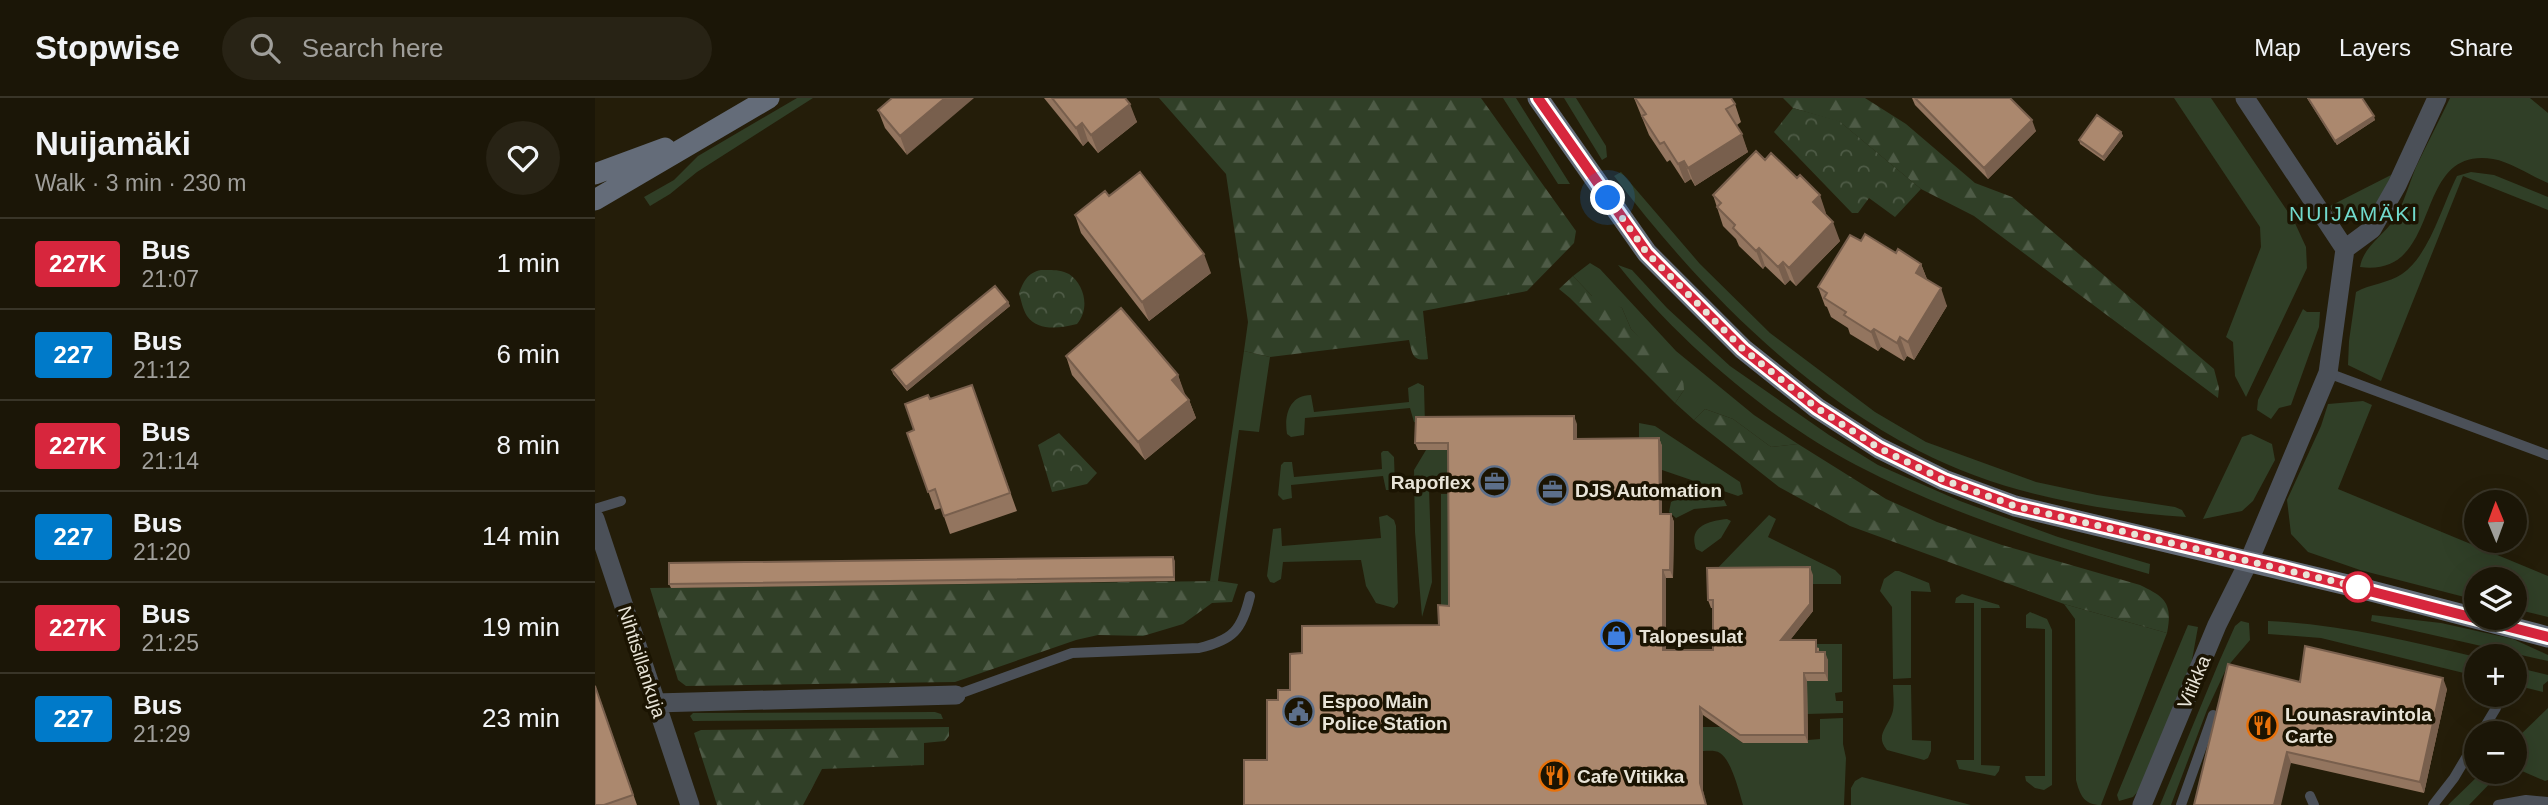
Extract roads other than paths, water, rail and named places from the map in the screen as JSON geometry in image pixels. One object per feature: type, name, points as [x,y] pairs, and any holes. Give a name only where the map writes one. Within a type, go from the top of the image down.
[{"type":"main road","points":[[595,200],[769,98]]},
{"type":"main road","points":[[1538,98],[1647,253],[1743,349],[1817,408],[1879,448],[1944,480],[2015,506],[2249,561],[2548,637]]},
{"type":"main road","points":[[595,174],[720,128]]},
{"type":"street","points":[[2245,98],[2345,249],[2328,373],[2249,561]]},
{"type":"street","points":[[2345,249],[2372,229],[2397,186],[2437,98]]},
{"type":"street","name":"Nihtisillankuja","points":[[595,519],[690,805]]},
{"type":"street","name":"Vitikka","points":[[2142,805],[2217,625],[2249,561]]},
{"type":"street","points":[[655,703],[956,695]]},
{"type":"lane","points":[[2328,373],[2548,455]]},
{"type":"lane","points":[[595,509],[621,501]]},
{"type":"lane","points":[[956,695],[1072,653],[1199,648],[1220,643],[1235,634],[1245,614],[1249,596]]},
{"type":"lane","points":[[2488,721],[2496,708]]},
{"type":"lane","points":[[2181,805],[2213,715]]},
{"type":"lane","points":[[2433,805],[2464,760]]},
{"type":"lane","points":[[2498,805],[2526,800],[2548,802]]},
{"type":"place","name":"Rapoflex","points":[[1494,482]]},
{"type":"place","name":"DJS Automation","points":[[1552,490]]},
{"type":"place","name":"Talopesulat","points":[[1616,636]]},
{"type":"place","name":"Espoo Main Police Station","points":[[1299,712]]},
{"type":"place","name":"Lounasravintola Carte","points":[[2262,725]]},
{"type":"place","name":"Cafe Vitikka","points":[[1554,776]]},
{"type":"district","name":"NUIJAMÄKI","points":[[2354,213]]}]
